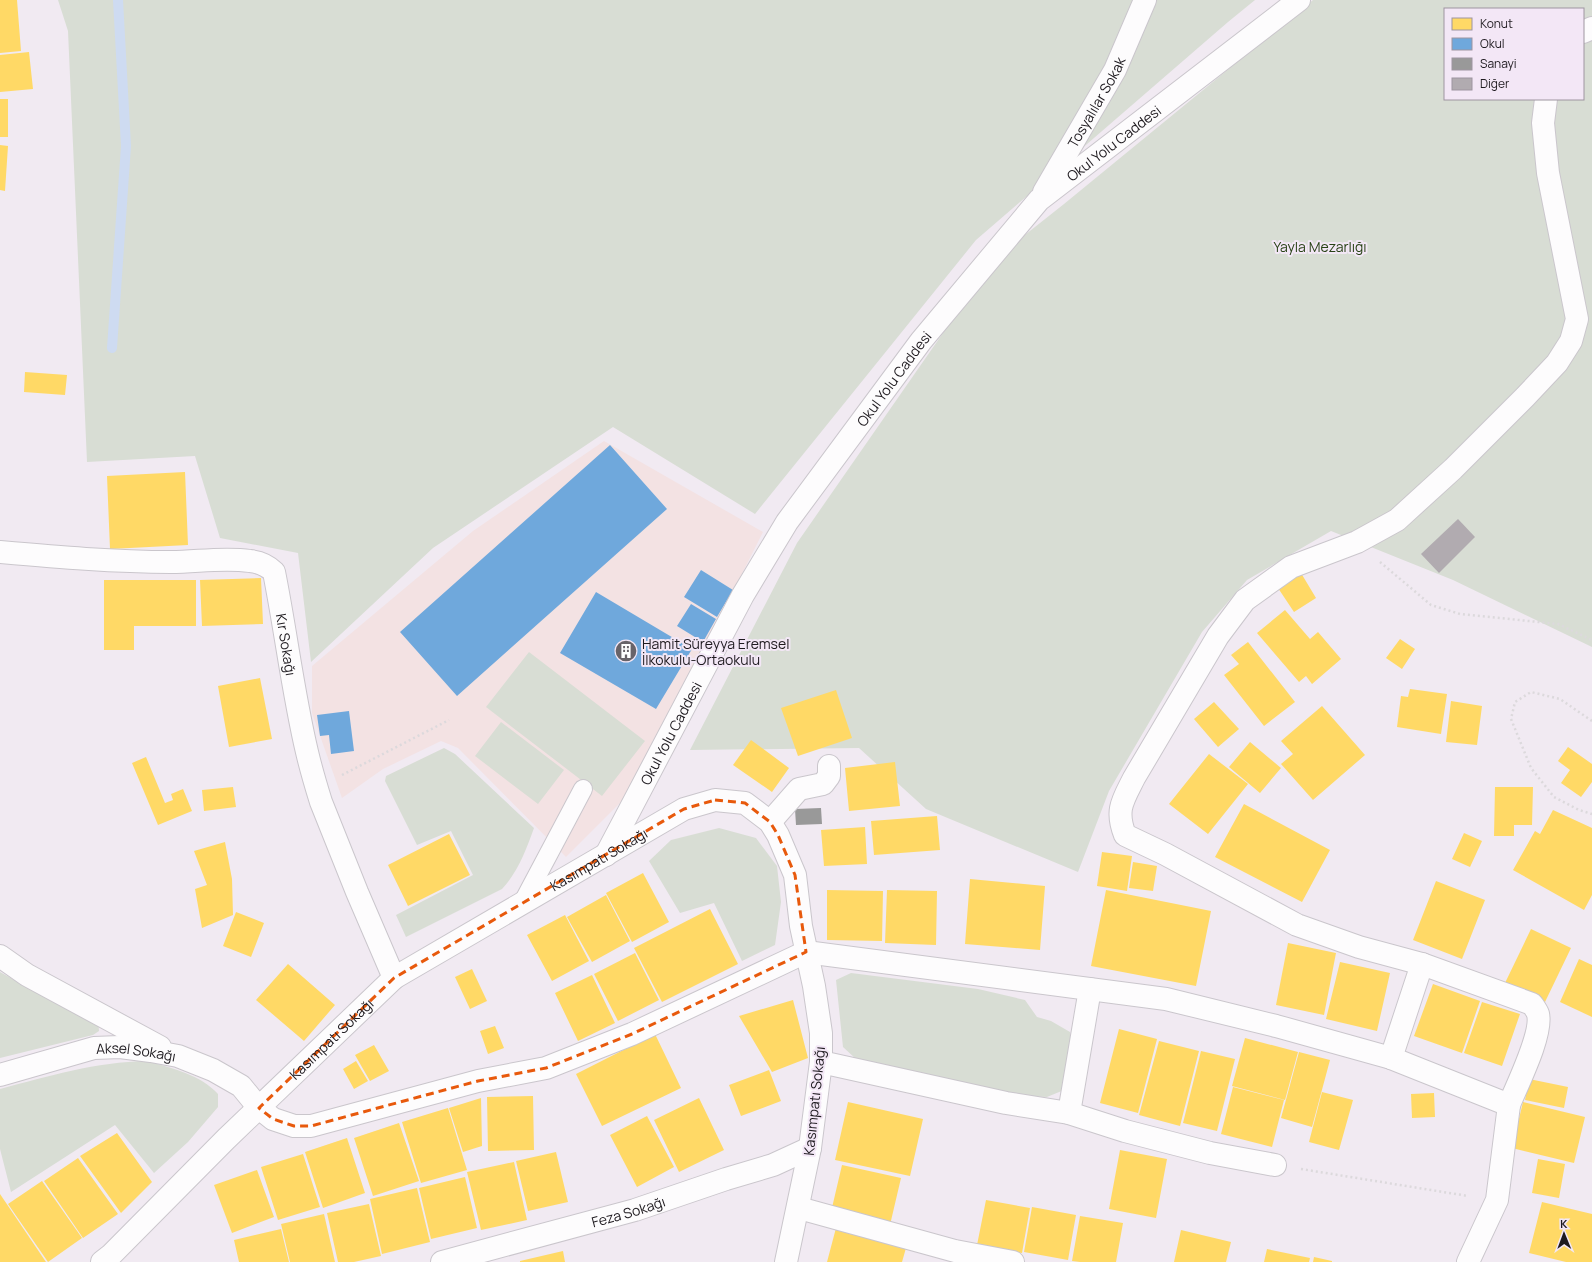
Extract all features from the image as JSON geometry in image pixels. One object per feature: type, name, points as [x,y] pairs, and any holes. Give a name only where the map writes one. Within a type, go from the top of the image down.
[{"type":"street","name":"Tosyalılar Sokak","points":[[1039,200],[1115,70],[1145,0]]},
{"type":"street","name":"Okul Yolu Caddesi","points":[[606,855],[743,595],[787,522],[921,341],[1039,200],[1299,0]]},
{"type":"street","points":[[1468,1262],[1497,1200],[1509,1105],[1538,1030],[1538,1014],[1532,1004],[1422,964],[1359,947],[1297,926],[1165,854],[1126,835],[1120,822],[1122,803],[1134,778],[1218,636],[1245,600],[1290,567],[1357,542],[1397,520],[1453,470],[1531,391],[1557,363],[1571,341],[1577,319],[1548,173],[1543,123],[1546,100]]},
{"type":"street","name":"Kır Sokağı","points":[[0,552],[77,559],[164,562],[221,559],[251,561],[266,565],[274,572],[307,753],[321,802],[357,892],[394,978]]},
{"type":"street","points":[[770,822],[799,789],[823,784],[829,776],[829,766]]},
{"type":"street","name":"Kasımpatı Sokağı","points":[[102,1262],[111,1256],[226,1139],[394,978],[684,809],[715,800],[745,803],[770,822],[778,835],[795,874],[806,952],[814,986],[821,1033],[821,1062],[810,1148],[799,1208],[786,1262]]},
{"type":"street","points":[[806,952],[1166,999],[1276,1026],[1391,1058],[1509,1105]]},
{"type":"street","name":"Aksel Sokağı","points":[[0,1075],[94,1048],[120,1047],[178,1056],[213,1070],[241,1086],[259,1108],[273,1119],[294,1126],[312,1126],[478,1081],[546,1068],[632,1034],[806,952]]},
{"type":"street","points":[[0,956],[47,986],[178,1056]]},
{"type":"street","points":[[1391,1058],[1422,964]]},
{"type":"street","points":[[1069,1113],[1090,989]]},
{"type":"street","points":[[821,1062],[1006,1103],[1069,1113],[1125,1131],[1210,1153],[1275,1165]]},
{"type":"street","name":"Feza Sokağı","points":[[442,1262],[635,1210],[726,1179],[773,1165],[810,1148]]},
{"type":"street","points":[[799,1208],[955,1251],[1013,1262]]},
{"type":"lane","points":[[522,904],[583,789]]},
{"type":"path","points":[[1357,542],[1432,605],[1460,614],[1558,624],[1592,640]]},
{"type":"path","points":[[1592,721],[1560,698],[1531,692],[1515,702],[1511,719],[1531,768],[1554,797],[1579,810],[1592,814]]},
{"type":"path","points":[[317,788],[449,720]]},
{"type":"path","points":[[1275,1165],[1497,1200]]},
{"type":"highlighted area","points":[[715,800],[745,803],[770,822],[778,835],[795,875],[806,952],[632,1034],[546,1068],[478,1081],[311,1126],[294,1126],[273,1119],[259,1108],[394,978],[684,809]]},
{"type":"shaded area","points":[[604,441],[763,532],[644,769],[621,802],[566,857],[458,748],[441,741],[383,769],[342,798],[312,713],[312,666],[473,531]]},
{"type":"green space","points":[[58,0],[1255,0],[976,240],[755,514],[613,427],[433,548],[311,662],[298,553],[220,538],[195,456],[87,462],[68,31]]},
{"type":"green space","name":"Yayla Mezarlığı","points":[[1313,0],[1592,0],[1592,647],[1453,580],[1331,531],[1247,580],[1202,632],[1109,791],[1078,872],[926,809],[859,748],[690,750],[797,543],[959,310],[1007,249]]},
{"type":"green space","points":[[529,652],[645,741],[602,796],[486,707]]},
{"type":"green space","points":[[501,722],[564,770],[538,804],[475,756]]},
{"type":"green space","points":[[444,748],[455,754],[534,828],[517,868],[502,889],[406,937],[396,915],[473,875],[451,831],[417,845],[385,781],[386,776]]},
{"type":"green space","points":[[719,828],[756,838],[777,866],[781,902],[775,945],[742,961],[714,903],[680,913],[649,861],[671,840]]},
{"type":"green space","points":[[0,972],[68,1010],[98,1020],[99,1031],[93,1035],[0,1058]]},
{"type":"green space","points":[[851,973],[978,989],[1025,1000],[1037,1017],[1051,1021],[1070,1032],[1072,1049],[1064,1090],[1047,1097],[1024,1096],[856,1059],[843,1047],[836,980]]},
{"type":"green space","points":[[147,1061],[195,1077],[211,1087],[218,1094],[218,1107],[188,1142],[154,1173],[115,1125],[11,1192],[0,1149],[0,1089],[91,1067]]},
{"type":"building: Konut","points":[[0,0],[17,0],[21,51],[0,53]]},
{"type":"building: Konut","points":[[29,52],[33,89],[0,92],[0,55]]},
{"type":"building: Konut","points":[[0,99],[8,99],[8,137],[0,137]]},
{"type":"building: Konut","points":[[0,145],[8,146],[5,191],[0,190]]},
{"type":"building: Konut","points":[[25,372],[67,375],[65,395],[24,392]]},
{"type":"building: Konut","points":[[185,472],[188,545],[110,549],[107,476]]},
{"type":"building: Konut","points":[[1301,573],[1316,598],[1294,612],[1278,588]]},
{"type":"building: Konut","points":[[261,578],[263,624],[202,626],[200,580]]},
{"type":"building: Konut","points":[[104,580],[196,580],[196,626],[134,626],[134,650],[104,650]]},
{"type":"building: Konut","points":[[1285,610],[1310,639],[1318,632],[1341,659],[1312,684],[1306,676],[1299,682],[1257,633]]},
{"type":"building: Konut","points":[[1400,639],[1415,649],[1402,669],[1386,658]]},
{"type":"building: Konut","points":[[1248,642],[1295,702],[1264,726],[1224,675],[1239,664],[1231,655]]},
{"type":"building: Konut","points":[[260,678],[272,739],[229,747],[218,686]]},
{"type":"building: Konut","points":[[1410,689],[1447,694],[1441,734],[1397,727],[1401,696],[1408,697]]},
{"type":"building: Konut","points":[[836,690],[852,738],[798,756],[781,708]]},
{"type":"building: Konut","points":[[1451,701],[1482,706],[1477,745],[1446,742]]},
{"type":"building: Konut","points":[[1214,702],[1239,729],[1218,747],[1194,719]]},
{"type":"building: Konut","points":[[1322,706],[1365,755],[1313,800],[1281,764],[1293,754],[1281,741]]},
{"type":"building: Konut","points":[[751,740],[789,768],[772,792],[733,765]]},
{"type":"building: Konut","points":[[1250,742],[1281,768],[1260,793],[1229,767]]},
{"type":"building: Konut","points":[[1568,747],[1592,764],[1592,782],[1581,797],[1561,783],[1570,770],[1558,761]]},
{"type":"building: Konut","points":[[1209,754],[1248,784],[1208,834],[1169,804]]},
{"type":"building: Konut","points":[[146,757],[165,803],[173,800],[171,794],[183,789],[192,811],[158,825],[132,763]]},
{"type":"building: Konut","points":[[895,762],[900,806],[849,811],[845,768]]},
{"type":"building: Konut","points":[[233,787],[236,807],[204,811],[202,790]]},
{"type":"building: Konut","points":[[1495,787],[1533,787],[1532,825],[1514,825],[1514,836],[1494,836]]},
{"type":"building: Konut","points":[[1244,804],[1330,850],[1302,902],[1215,857]]},
{"type":"building: Konut","points":[[1553,810],[1592,828],[1592,895],[1584,910],[1513,870],[1535,831],[1540,834]]},
{"type":"building: Konut","points":[[937,816],[940,850],[874,855],[871,821]]},
{"type":"building: Konut","points":[[865,827],[867,864],[824,866],[821,830]]},
{"type":"building: Konut","points":[[1464,833],[1482,841],[1470,867],[1452,859]]},
{"type":"building: Konut","points":[[449,834],[470,875],[408,906],[388,865]]},
{"type":"building: Konut","points":[[225,842],[232,879],[233,915],[202,928],[195,889],[207,885],[194,851]]},
{"type":"building: Konut","points":[[1102,852],[1132,856],[1127,891],[1097,886]]},
{"type":"building: Konut","points":[[1133,862],[1157,866],[1153,891],[1129,888]]},
{"type":"building: Konut","points":[[643,873],[669,922],[632,942],[606,893]]},
{"type":"building: Konut","points":[[970,879],[1045,886],[1040,950],[965,944]]},
{"type":"building: Konut","points":[[1436,881],[1485,900],[1462,959],[1413,940]]},
{"type":"building: Konut","points":[[827,890],[883,891],[882,941],[827,940]]},
{"type":"building: Konut","points":[[887,890],[937,891],[936,945],[885,943]]},
{"type":"building: Konut","points":[[1106,890],[1211,911],[1196,986],[1091,966]]},
{"type":"building: Konut","points":[[606,895],[630,941],[592,962],[567,917]]},
{"type":"building: Konut","points":[[710,909],[738,964],[662,1002],[634,948]]},
{"type":"building: Konut","points":[[236,912],[264,923],[251,957],[223,946]]},
{"type":"building: Konut","points":[[565,915],[589,961],[552,981],[527,935]]},
{"type":"building: Konut","points":[[1531,929],[1571,948],[1545,1002],[1505,983]]},
{"type":"building: Konut","points":[[1288,943],[1336,953],[1324,1015],[1276,1005]]},
{"type":"building: Konut","points":[[635,953],[659,1000],[618,1021],[594,974]]},
{"type":"building: Konut","points":[[1579,959],[1592,965],[1592,1017],[1560,1002]]},
{"type":"building: Konut","points":[[1340,962],[1390,973],[1377,1031],[1326,1019]]},
{"type":"building: Konut","points":[[288,964],[335,1005],[304,1041],[256,1000]]},
{"type":"building: Konut","points":[[472,969],[487,1001],[470,1009],[455,977]]},
{"type":"building: Konut","points":[[592,975],[615,1023],[578,1041],[555,993]]},
{"type":"building: Konut","points":[[1433,984],[1480,1001],[1462,1053],[1414,1036]]},
{"type":"building: Konut","points":[[793,1000],[808,1058],[772,1072],[739,1016]]},
{"type":"building: Konut","points":[[1482,1002],[1520,1014],[1502,1066],[1464,1053]]},
{"type":"building: Konut","points":[[495,1026],[504,1048],[488,1054],[480,1031]]},
{"type":"building: Konut","points":[[1119,1029],[1157,1039],[1138,1113],[1100,1103]]},
{"type":"building: Konut","points":[[655,1034],[681,1088],[602,1126],[576,1074]]},
{"type":"building: Konut","points":[[1245,1038],[1298,1052],[1285,1100],[1232,1086]]},
{"type":"building: Konut","points":[[1159,1041],[1199,1051],[1180,1126],[1139,1115]]},
{"type":"building: Konut","points":[[374,1045],[389,1071],[370,1081],[355,1055]]},
{"type":"building: Konut","points":[[1201,1051],[1235,1059],[1217,1131],[1183,1123]]},
{"type":"building: Konut","points":[[1299,1052],[1330,1060],[1312,1127],[1281,1118]]},
{"type":"building: Konut","points":[[356,1061],[368,1081],[354,1089],[343,1069]]},
{"type":"building: Konut","points":[[769,1070],[781,1101],[741,1116],[729,1085]]},
{"type":"building: Konut","points":[[1529,1079],[1568,1087],[1564,1108],[1525,1100]]},
{"type":"building: Konut","points":[[1233,1087],[1284,1100],[1272,1147],[1221,1134]]},
{"type":"building: Konut","points":[[1322,1092],[1353,1100],[1339,1150],[1309,1142]]},
{"type":"building: Konut","points":[[1434,1093],[1435,1117],[1412,1118],[1411,1094]]},
{"type":"building: Konut","points":[[533,1096],[534,1150],[488,1151],[487,1097]]},
{"type":"building: Konut","points":[[481,1098],[482,1146],[463,1152],[449,1108]]},
{"type":"building: Konut","points":[[699,1098],[724,1150],[679,1172],[654,1120]]},
{"type":"building: Konut","points":[[848,1102],[923,1119],[910,1176],[835,1160]]},
{"type":"building: Konut","points":[[1523,1102],[1585,1117],[1574,1163],[1512,1148]]},
{"type":"building: Konut","points":[[448,1108],[467,1170],[421,1183],[402,1122]]},
{"type":"building: Konut","points":[[647,1116],[674,1167],[637,1187],[610,1135]]},
{"type":"building: Konut","points":[[399,1123],[419,1181],[373,1196],[354,1138]]},
{"type":"building: Konut","points":[[117,1133],[152,1182],[121,1213],[80,1156]]},
{"type":"building: Konut","points":[[347,1138],[365,1193],[323,1208],[305,1152]]},
{"type":"building: Konut","points":[[1120,1150],[1167,1159],[1156,1218],[1109,1209]]},
{"type":"building: Konut","points":[[556,1152],[568,1202],[528,1211],[516,1161]]},
{"type":"building: Konut","points":[[303,1154],[320,1207],[278,1220],[261,1167]]},
{"type":"building: Konut","points":[[78,1158],[118,1214],[83,1238],[44,1181]]},
{"type":"building: Konut","points":[[1538,1159],[1565,1164],[1559,1198],[1532,1193]]},
{"type":"building: Konut","points":[[514,1162],[527,1220],[481,1230],[467,1172]]},
{"type":"building: Konut","points":[[842,1165],[901,1178],[890,1225],[831,1212]]},
{"type":"building: Konut","points":[[257,1170],[274,1217],[232,1233],[214,1185]]},
{"type":"building: Konut","points":[[465,1177],[477,1228],[431,1239],[419,1188]]},
{"type":"building: Konut","points":[[42,1181],[82,1238],[48,1262],[8,1204]]},
{"type":"building: Konut","points":[[417,1188],[430,1242],[382,1254],[370,1199]]},
{"type":"building: Konut","points":[[0,1194],[46,1262],[0,1262]]},
{"type":"building: Konut","points":[[986,1200],[1030,1208],[1022,1253],[977,1245]]},
{"type":"building: Konut","points":[[1542,1202],[1592,1214],[1592,1262],[1566,1262],[1529,1253]]},
{"type":"building: Konut","points":[[369,1204],[381,1256],[354,1262],[338,1262],[327,1213]]},
{"type":"building: Konut","points":[[1032,1207],[1076,1215],[1068,1260],[1024,1252]]},
{"type":"building: Konut","points":[[324,1214],[335,1262],[290,1262],[281,1224]]},
{"type":"building: Konut","points":[[1080,1216],[1123,1223],[1116,1262],[1072,1261]]},
{"type":"building: Konut","points":[[836,1228],[906,1248],[902,1262],[827,1262]]},
{"type":"building: Konut","points":[[281,1229],[289,1262],[239,1262],[234,1240]]},
{"type":"building: Konut","points":[[1181,1230],[1231,1242],[1226,1262],[1174,1262]]},
{"type":"building: Konut","points":[[1267,1249],[1310,1258],[1309,1262],[1264,1262]]},
{"type":"building: Konut","points":[[563,1251],[565,1262],[520,1262],[520,1261]]},
{"type":"building: Konut","points":[[1314,1257],[1332,1261],[1332,1262],[1313,1262]]},
{"type":"building: Okul","points":[[610,445],[667,509],[457,696],[400,632]]},
{"type":"building: Okul","points":[[701,570],[733,590],[717,617],[684,597]]},
{"type":"building: Okul","name":"Hamit Süreyya Eremsel İlkokulu-Ortaokulu","points":[[596,592],[692,649],[656,709],[560,653]]},
{"type":"building: Okul","points":[[691,604],[716,619],[703,642],[677,626]]},
{"type":"building: Okul","points":[[349,711],[354,751],[331,754],[329,735],[320,736],[317,715]]},
{"type":"building: Sanayi","points":[[821,808],[822,824],[796,825],[795,809]]},
{"type":"building: Diğer","points":[[1458,519],[1475,537],[1439,573],[1421,554]]},
{"type":"waterway","points":[[112,348],[126,146],[118,0]]},
{"type":"place","name":"Hamit Süreyya Eremsel İlkokulu-Ortaokulu","points":[[626,651]]}]
